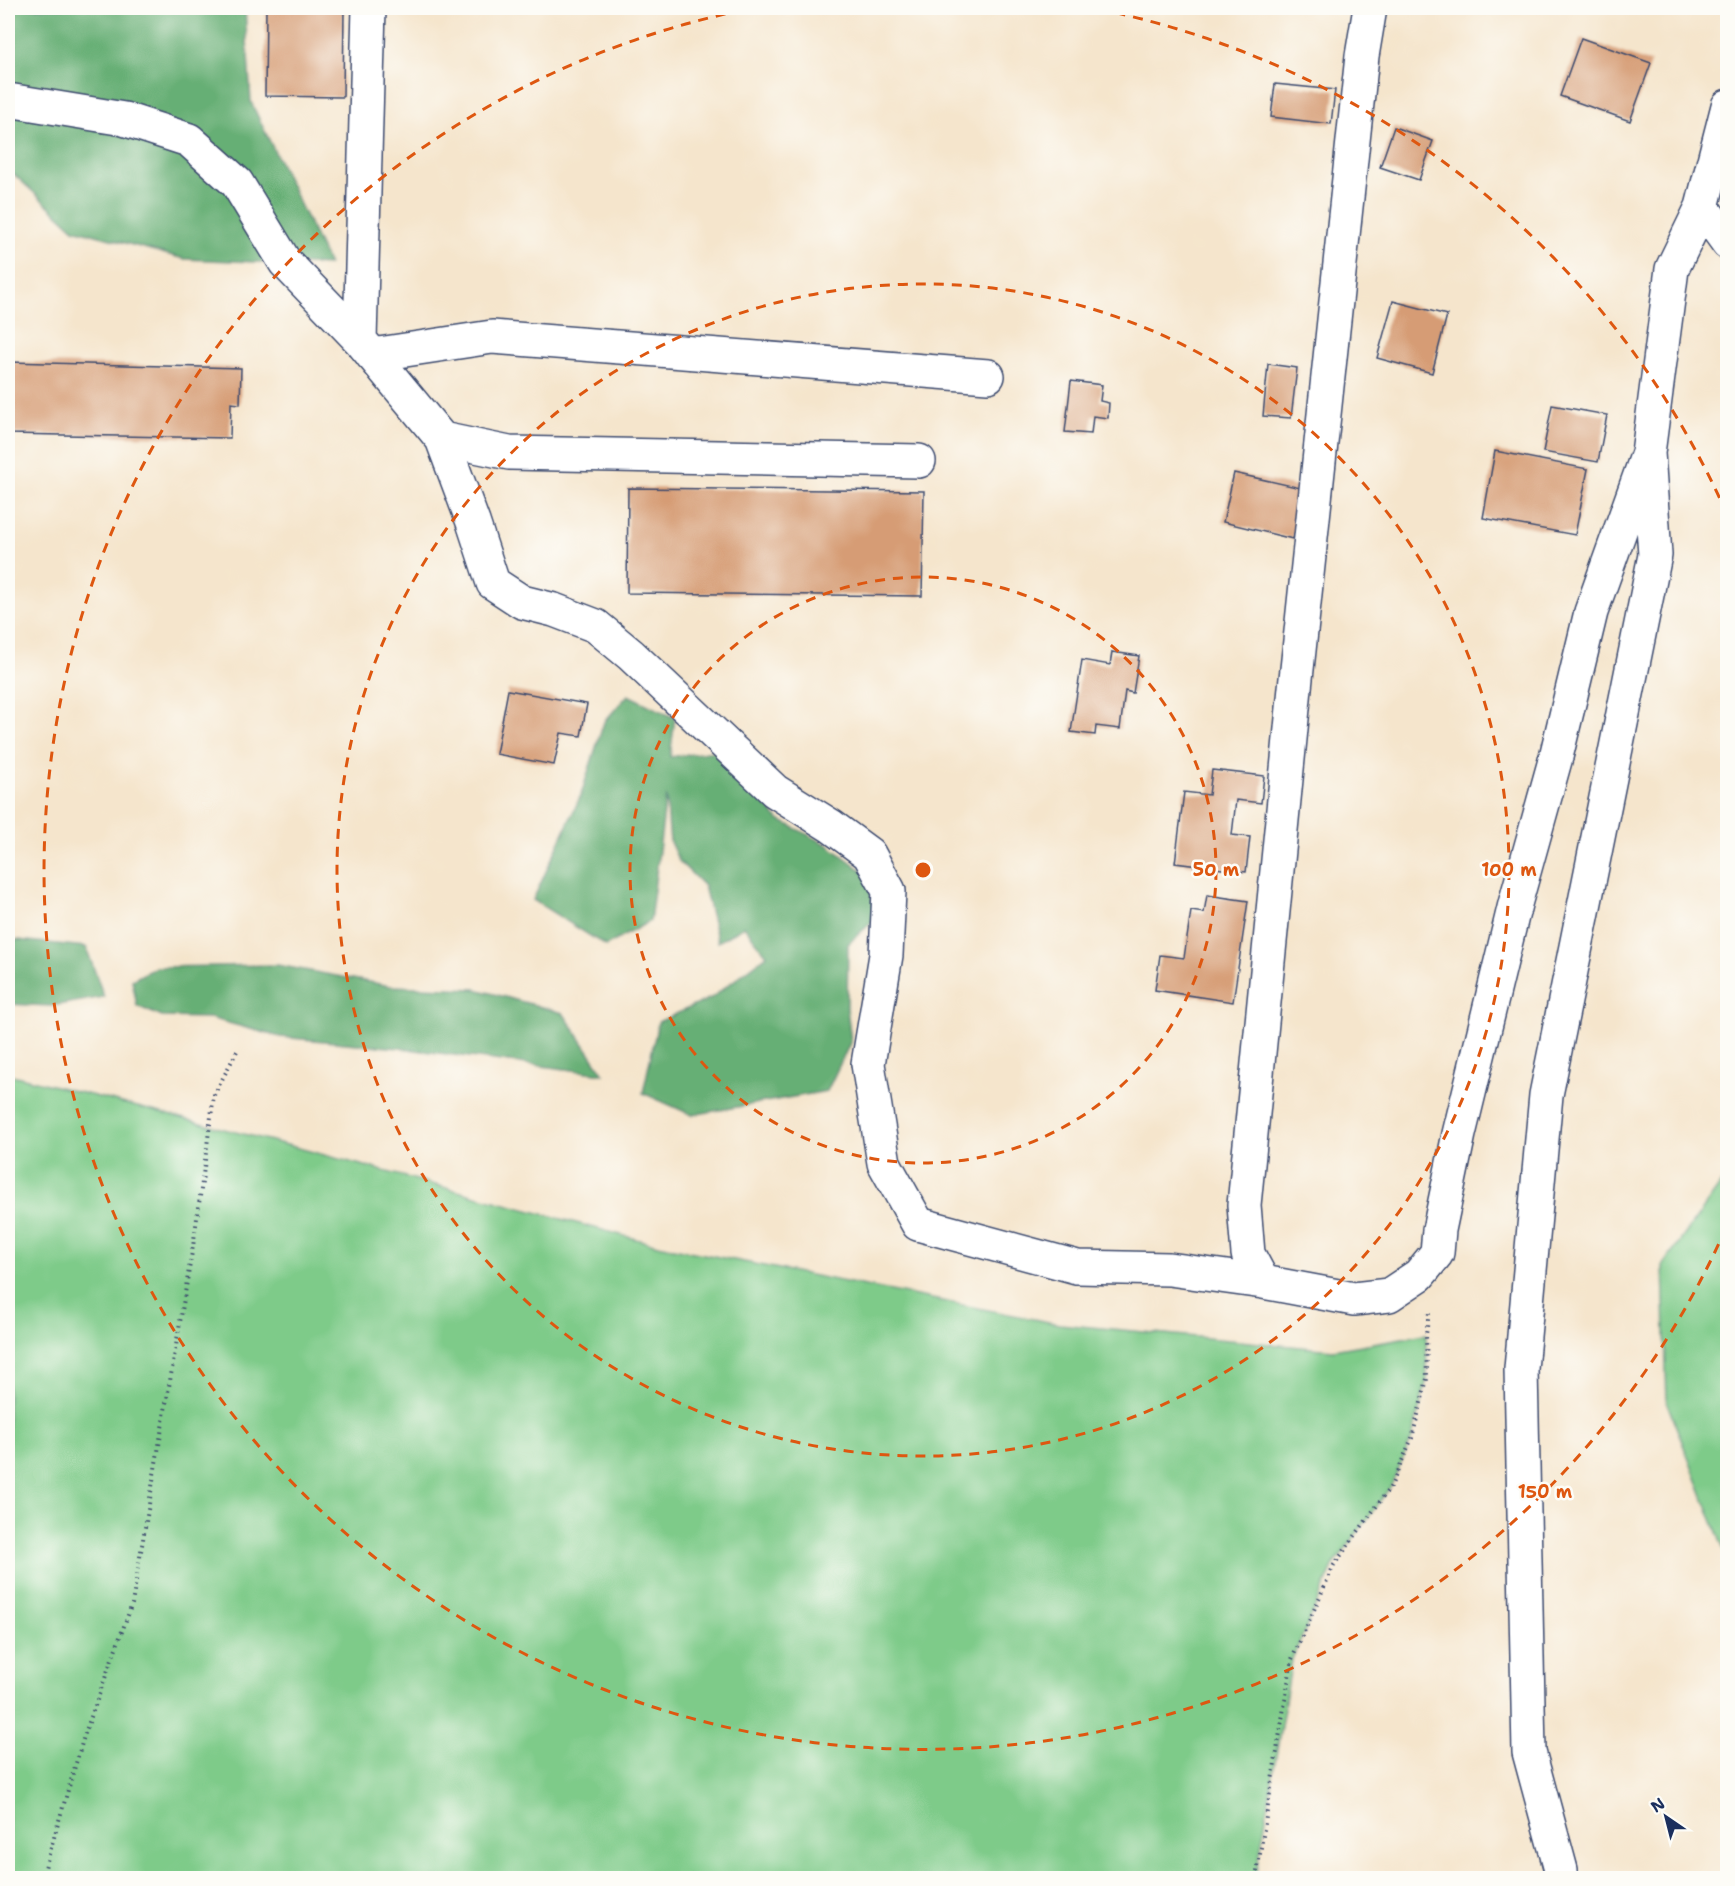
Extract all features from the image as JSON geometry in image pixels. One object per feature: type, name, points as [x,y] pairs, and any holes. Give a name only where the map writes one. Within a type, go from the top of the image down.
[{"type":"street","points":[[366,348],[369,8]]},
{"type":"street","points":[[1263,1282],[1248,1254],[1244,1205],[1295,688],[1362,56],[1370,8]]},
{"type":"street","points":[[8,100],[124,119],[189,140],[237,183],[285,262],[366,348],[442,439],[493,583],[522,602],[554,610],[596,626],[631,654],[775,791],[831,826],[869,854],[889,891],[886,955],[868,1064],[884,1163],[918,1224],[1077,1267],[1169,1269],[1263,1282],[1354,1299],[1389,1295],[1419,1275],[1437,1253],[1439,1230],[1459,1134],[1515,904],[1556,758],[1591,612],[1648,453]]},
{"type":"street","points":[[1561,1870],[1529,1752],[1521,1370],[1546,1095],[1655,555],[1648,453],[1672,269],[1701,207],[1728,106]]},
{"type":"street","points":[[1701,207],[1728,243]]},
{"type":"street","points":[[366,348],[492,337],[988,376]]},
{"type":"street","points":[[442,439],[509,453],[920,461]]},
{"type":"path","points":[[42,1878],[84,1736],[132,1604],[194,1240],[214,1095],[237,1051]]},
{"type":"path","points":[[1256,1878],[1292,1659],[1334,1565],[1391,1486],[1412,1438],[1427,1379],[1426,1334],[1429,1311]]},
{"type":"green space","points":[[8,8],[245,8],[251,102],[329,265],[184,259],[74,229],[8,169]]},
{"type":"green space","points":[[628,695],[675,718],[670,757],[715,751],[779,820],[828,845],[867,874],[876,918],[848,944],[847,1008],[851,1041],[827,1091],[692,1115],[643,1093],[658,1022],[711,998],[767,955],[744,926],[718,942],[704,886],[679,861],[670,842],[666,796],[650,921],[606,946],[533,900],[581,795],[604,722]]},
{"type":"green space","points":[[8,939],[86,947],[104,997],[52,1006],[8,1004]]},
{"type":"green space","points":[[277,965],[391,986],[476,989],[563,1013],[604,1074],[400,1048],[280,1037],[210,1018],[162,1017],[137,1006],[132,980],[156,967]]},
{"type":"green space","points":[[8,1074],[291,1146],[658,1245],[1059,1324],[1333,1350],[1426,1334],[1427,1379],[1412,1438],[1391,1486],[1334,1565],[1292,1659],[1256,1878],[8,1878]]},
{"type":"green space","points":[[1727,1175],[1727,1558],[1667,1403],[1663,1265]]},
{"type":"building","points":[[266,8],[344,8],[343,97],[265,96]]},
{"type":"building","points":[[1581,38],[1651,63],[1630,121],[1560,96]]},
{"type":"building","points":[[1275,84],[1335,90],[1331,124],[1271,117]]},
{"type":"building","points":[[1394,127],[1433,141],[1419,180],[1380,167]]},
{"type":"building","points":[[1393,301],[1447,315],[1432,373],[1377,358]]},
{"type":"building","points":[[8,362],[241,368],[240,404],[231,403],[230,438],[8,434]]},
{"type":"building","points":[[1268,364],[1297,368],[1291,418],[1263,416]]},
{"type":"building","points":[[1071,381],[1102,385],[1100,401],[1109,403],[1108,418],[1093,416],[1091,434],[1065,432]]},
{"type":"building","points":[[1552,405],[1607,415],[1598,462],[1543,452]]},
{"type":"building","points":[[1495,451],[1588,469],[1575,535],[1483,518]]},
{"type":"building","points":[[1234,473],[1305,489],[1293,539],[1223,522]]},
{"type":"building","points":[[628,488],[924,491],[922,596],[627,593]]},
{"type":"building","points":[[1112,652],[1139,656],[1133,693],[1125,691],[1120,729],[1096,726],[1095,735],[1071,732],[1082,660],[1110,665]]},
{"type":"building","points":[[508,690],[587,704],[581,736],[561,733],[554,765],[496,754]]},
{"type":"building","points":[[1212,770],[1264,776],[1261,803],[1236,800],[1232,835],[1250,837],[1246,872],[1175,863],[1184,792],[1209,795]]},
{"type":"building","points":[[1207,895],[1248,901],[1233,1002],[1155,990],[1160,955],[1184,958],[1191,911],[1204,913]]}]
